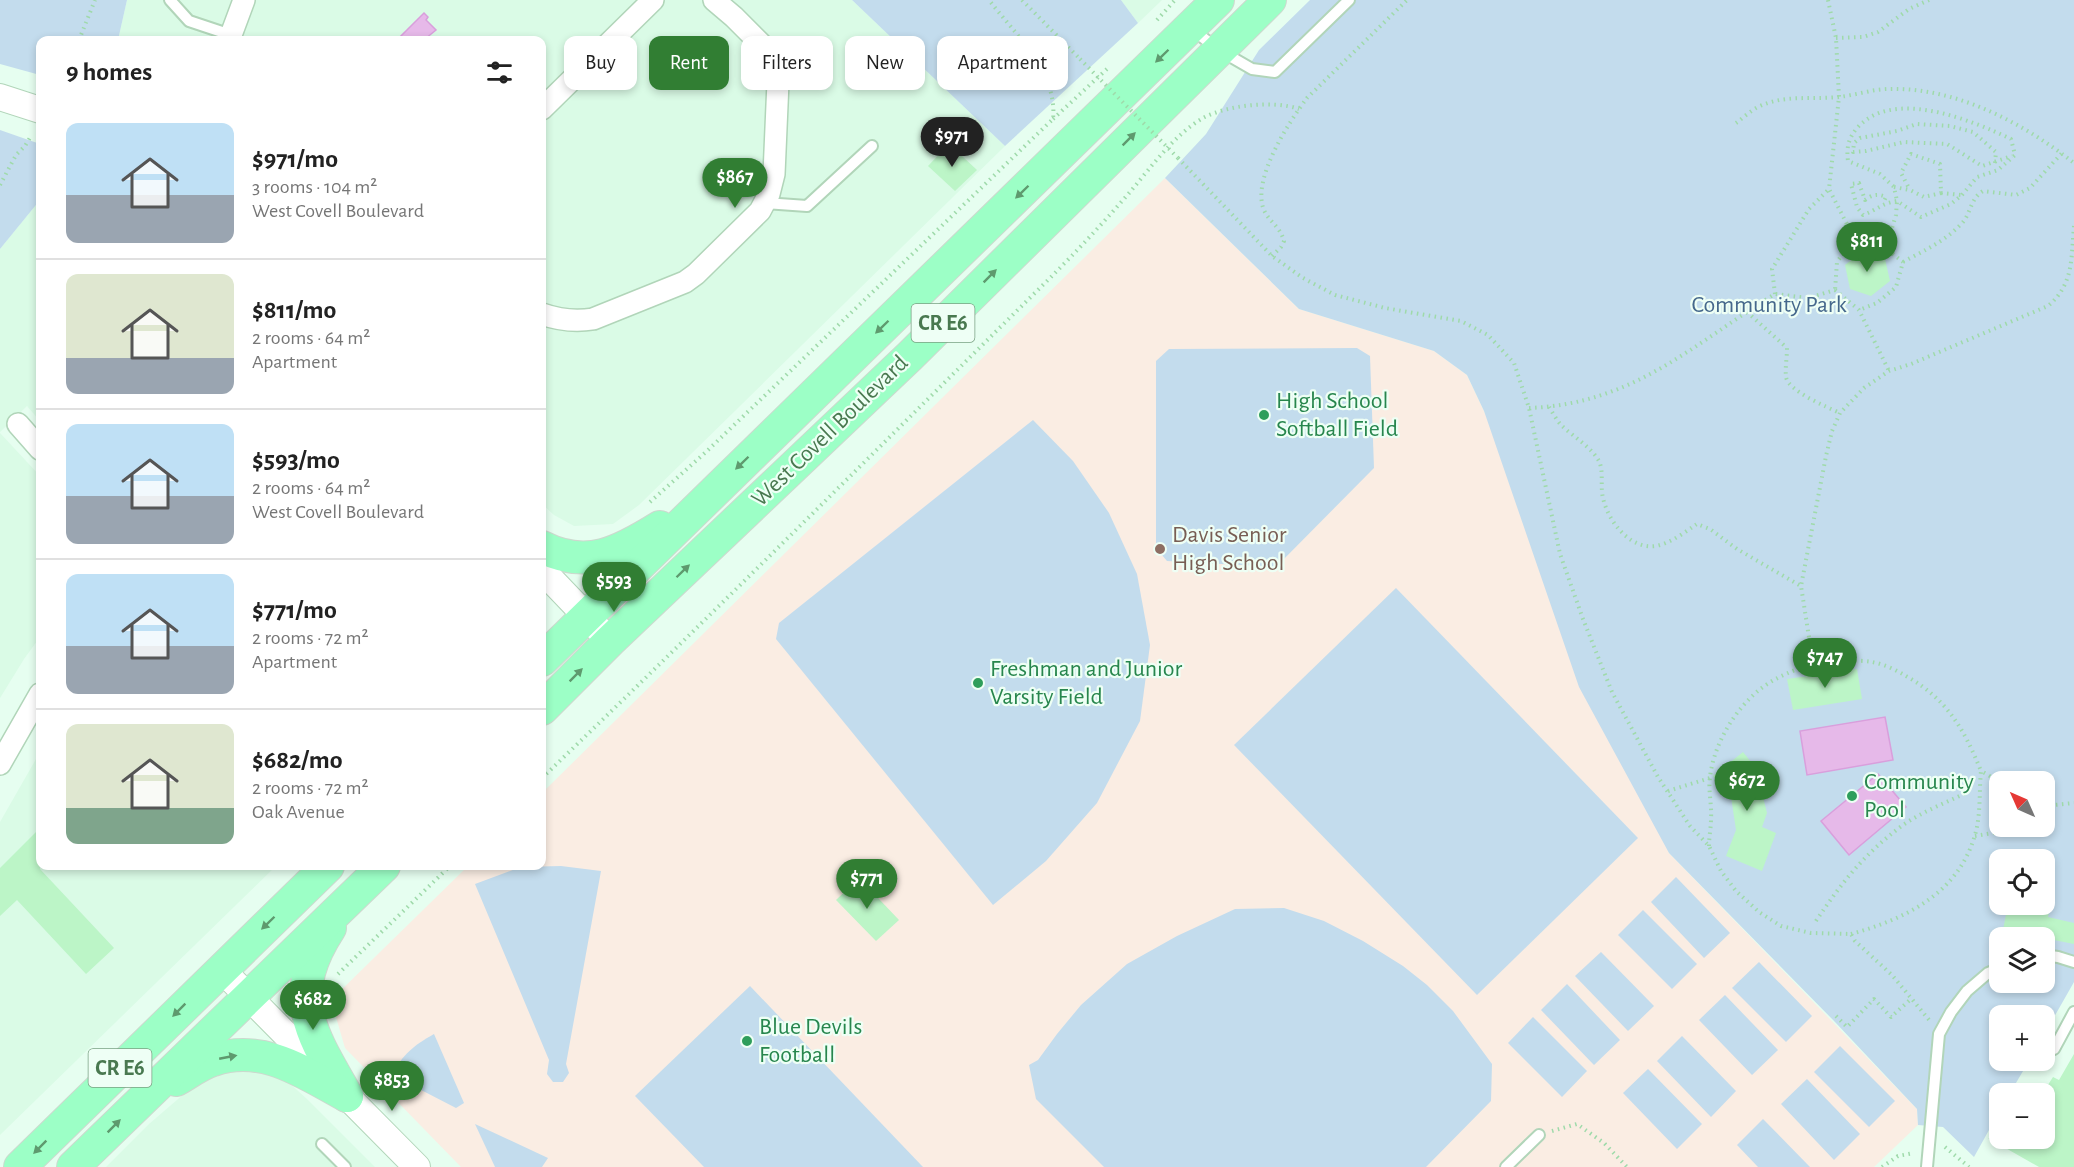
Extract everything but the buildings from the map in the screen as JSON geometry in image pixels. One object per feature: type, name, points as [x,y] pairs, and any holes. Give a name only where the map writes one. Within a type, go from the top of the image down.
[{"type":"main road","name":"West Covell Boulevard","points":[[546,656],[1218,0]]},
{"type":"main road","name":"West Covell Boulevard","points":[[546,705],[610,641],[910,356],[1270,0]]},
{"type":"main road","points":[[546,549],[554,553],[583,558],[616,552],[711,494]]},
{"type":"main road","name":"CR E6","points":[[20,1167],[324,870]]},
{"type":"main road","name":"CR E6","points":[[73,1167],[380,870]]},
{"type":"main road","points":[[345,904],[319,945],[309,971],[306,1006],[315,1041],[347,1096]]},
{"type":"main road","points":[[139,1102],[211,1060],[246,1054],[274,1059],[347,1096]]},
{"type":"street","points":[[232,36],[244,0]]},
{"type":"street","points":[[546,105],[653,0]]},
{"type":"street","points":[[546,316],[565,321],[593,319],[685,282],[744,227],[765,203],[774,174],[778,82],[773,63],[766,50],[714,0]]},
{"type":"street","points":[[0,97],[36,109]]},
{"type":"street","points":[[18,424],[36,444]]},
{"type":"street","points":[[546,574],[610,641]]},
{"type":"street","points":[[1,761],[36,701]]},
{"type":"street","points":[[221,969],[347,1096],[407,1164]]},
{"type":"lane","points":[[170,0],[189,21],[226,36]]},
{"type":"lane","points":[[1190,28],[1219,50],[1252,69],[1275,72],[1349,0]]},
{"type":"lane","points":[[765,203],[807,206],[872,146]]},
{"type":"lane","points":[[2055,957],[2074,962]]},
{"type":"lane","points":[[1927,1167],[1939,1034],[1951,1011],[1967,991],[1989,973]]},
{"type":"lane","points":[[2055,1047],[2074,1012]]},
{"type":"lane","points":[[1506,1167],[1539,1135]]},
{"type":"lane","points":[[322,1144],[345,1167]]},
{"type":"path","points":[[80,36],[95,0]]},
{"type":"path","points":[[989,0],[1042,69],[1050,87],[1054,107],[1053,118]]},
{"type":"path","points":[[1022,0],[1272,256],[1303,278],[1335,295],[1385,308],[1461,321],[1488,335],[1514,363],[1529,408],[1560,554],[1611,692],[1690,826],[1708,846],[1721,871],[1736,891],[1759,912],[1781,926],[1811,933],[1851,934],[1870,929],[1915,910],[1944,888],[1962,864],[1975,836],[1981,771],[1968,739],[1957,721],[1939,698],[1917,682],[1895,669],[1872,662],[1813,663],[1784,674],[1762,688],[1730,723],[1719,746],[1710,778],[1711,818],[1708,846]]},
{"type":"path","points":[[1154,24],[1175,0]]},
{"type":"path","points":[[1272,256],[1284,241],[1279,228],[1263,208],[1261,186],[1269,162],[1307,98],[1407,0]]},
{"type":"path","points":[[1828,0],[1836,38],[1839,97],[1829,189],[1854,238],[1888,250],[1903,262]]},
{"type":"path","points":[[1836,38],[1863,37],[1878,32],[1909,9],[1929,0]]},
{"type":"path","points":[[649,503],[715,443],[1112,63]]},
{"type":"path","points":[[1736,123],[1757,107],[1782,98],[1839,97],[1889,89],[1924,92],[1959,99],[2007,118],[2074,163]]},
{"type":"path","points":[[546,774],[662,663],[1090,239],[1156,161],[1184,133],[1203,119],[1223,110],[1277,103],[1299,109]]},
{"type":"path","points":[[1962,195],[1941,193],[1924,197],[1910,190],[1894,187],[1880,174],[1848,161],[1846,148],[1853,133],[1866,119],[1883,110],[1930,110],[1980,124],[2011,139],[2015,154]]},
{"type":"path","points":[[1995,163],[1996,152],[1973,132],[1950,126],[1917,124],[1880,136],[1860,138],[1854,143],[1853,152],[1904,142],[1947,144],[1982,166],[1995,163],[2015,154]]},
{"type":"path","points":[[0,185],[16,155],[31,136]]},
{"type":"path","points":[[1859,310],[1877,303],[1896,287],[1903,262],[1937,245],[1951,235],[1965,219],[1976,195],[1983,191],[2016,195],[2030,188],[2062,153]]},
{"type":"path","points":[[1910,190],[1901,172],[1911,154],[1940,164],[1941,193]]},
{"type":"path","points":[[1883,203],[1886,197],[1880,194],[1871,195],[1865,200],[1859,183],[1851,184],[1857,207],[1863,215],[1875,211],[1883,203],[1897,201],[1921,217],[1944,208],[1962,195],[1977,177],[1998,170],[2015,154]]},
{"type":"path","points":[[1877,246],[1892,228],[1896,215],[1897,201],[1894,187]]},
{"type":"path","points":[[1775,294],[1772,269],[1809,209],[1829,189]]},
{"type":"path","points":[[1813,663],[1801,586],[1826,456],[1840,413],[1864,388],[1889,371],[1911,364],[2048,306],[2059,298],[2067,285],[2074,226]]},
{"type":"path","points":[[1835,290],[1837,262],[1854,238]]},
{"type":"path","points":[[1529,408],[1582,402],[1644,378],[1678,360],[1775,294],[1808,298],[1835,290]]},
{"type":"path","points":[[1835,290],[1859,310],[1889,371]]},
{"type":"path","points":[[1747,312],[1787,348],[1786,378],[1789,384],[1809,398],[1840,413]]},
{"type":"path","points":[[1549,407],[1561,424],[1599,462],[1602,470],[1600,486],[1603,501],[1612,519],[1628,538],[1641,545],[1656,546],[1668,542],[1697,524],[1710,529],[1737,549],[1801,586]]},
{"type":"path","points":[[1981,771],[1989,776]]},
{"type":"path","points":[[1668,791],[1710,778]]},
{"type":"path","points":[[1816,921],[1841,883],[1872,851],[1905,824],[1966,794]]},
{"type":"path","points":[[2055,806],[2074,803]]},
{"type":"path","points":[[1975,836],[1989,834]]},
{"type":"path","points":[[337,974],[446,870]]},
{"type":"path","points":[[1851,934],[1855,941],[1892,975],[1939,1034]]},
{"type":"path","points":[[1836,1016],[1847,1027],[1874,999],[1891,1017],[1912,998]]},
{"type":"path","points":[[1539,1135],[1577,1124],[1604,1143],[1628,1167]]},
{"type":"path","points":[[1930,1136],[1969,1167]]},
{"type":"path","points":[[1882,1167],[1898,1156],[1912,1153],[1928,1154]]},
{"type":"shaded area","points":[[127,0],[852,0],[890,36],[845,36],[845,90],[925,90],[925,70],[937,81],[937,90],[946,90],[1005,146],[639,505],[613,524],[574,526],[546,508],[546,36],[119,36]]},
{"type":"shaded area","points":[[1121,0],[1162,0],[1138,23]]},
{"type":"shaded area","points":[[424,13],[428,17],[426,20],[436,30],[429,36],[401,36]]},
{"type":"shaded area","name":"Davis Senior High School","points":[[1165,178],[1299,309],[1434,351],[1467,375],[1669,853],[1917,1109],[1918,1125],[1874,1167],[461,1167],[345,1048],[331,1000],[464,870],[546,870],[546,789]]},
{"type":"shaded area","points":[[36,205],[36,416],[27,406],[0,432],[0,249]]},
{"type":"shaded area","points":[[0,433],[36,472],[36,642],[0,698]]},
{"type":"shaded area","points":[[1885,717],[1893,760],[1807,775],[1800,731]]},
{"type":"shaded area","points":[[36,759],[36,870],[272,870],[0,1135],[0,822]]},
{"type":"shaded area","points":[[1878,774],[1906,807],[1849,855],[1821,821]]},
{"type":"shaded area","points":[[242,1069],[273,1075],[287,1081],[375,1167],[106,1167],[149,1124],[199,1081],[219,1072]]},
{"type":"green space","points":[[0,0],[127,0],[119,36],[36,36],[36,74],[0,64]]},
{"type":"green space","points":[[852,0],[1121,0],[1138,23],[1068,88],[1068,36],[937,36],[937,81],[925,70],[925,36],[890,36]]},
{"type":"green space","name":"Community Park","points":[[1310,0],[2074,0],[2074,982],[2055,1015],[2055,1005],[1989,1005],[1989,1071],[2023,1071],[2016,1083],[1989,1083],[1989,1130],[1974,1157],[1943,1127],[1918,1125],[1917,1109],[1669,853],[1579,687],[1484,411],[1467,375],[1434,351],[1299,309],[1165,178],[1206,134],[1259,50]]},
{"type":"green space","points":[[946,90],[1066,90],[1005,146]]},
{"type":"green space","points":[[0,130],[36,143],[36,205],[0,249]]},
{"type":"green space","name":"High School Softball Field","points":[[1357,348],[1370,356],[1374,468],[1276,567],[1167,561],[1156,548],[1156,361],[1169,349]]},
{"type":"green space","name":"Freshman and Junior Varsity Field","points":[[1033,420],[1073,461],[1109,513],[1137,574],[1150,645],[1140,721],[1097,803],[1046,861],[993,905],[776,639],[779,623]]},
{"type":"green space","points":[[1396,588],[1638,838],[1477,995],[1234,745]]},
{"type":"green space","points":[[546,866],[601,871],[566,1064],[569,1073],[563,1082],[553,1082],[547,1074],[549,1060],[475,884],[513,870],[546,870]]},
{"type":"green space","points":[[1676,877],[1730,933],[1704,958],[1651,902]]},
{"type":"green space","points":[[1284,908],[1324,921],[1363,941],[1403,966],[1427,985],[1453,1011],[1492,1064],[1491,1101],[1426,1167],[1104,1167],[1036,1099],[1029,1065],[1038,1060],[1081,1005],[1127,964],[1177,936],[1235,909]]},
{"type":"green space","points":[[1643,910],[1697,964],[1672,989],[1618,935]]},
{"type":"green space","points":[[1601,952],[1654,1006],[1628,1031],[1575,976]]},
{"type":"green space","points":[[1759,962],[1812,1016],[1786,1042],[1732,988]]},
{"type":"green space","points":[[1567,984],[1620,1040],[1594,1065],[1541,1010]]},
{"type":"green space","name":"Blue Devils Football","points":[[750,986],[923,1167],[704,1167],[635,1096]]},
{"type":"green space","points":[[1725,995],[1778,1050],[1752,1075],[1699,1020]]},
{"type":"green space","points":[[1533,1017],[1587,1071],[1562,1097],[1508,1043]]},
{"type":"green space","points":[[434,1034],[464,1103],[456,1108],[392,1075],[409,1051]]},
{"type":"green space","points":[[1682,1036],[1736,1091],[1711,1117],[1657,1061]]},
{"type":"green space","points":[[1840,1046],[1895,1101],[1869,1127],[1814,1072]]},
{"type":"green space","points":[[1648,1069],[1702,1124],[1677,1149],[1623,1093]]},
{"type":"green space","points":[[1807,1079],[1860,1134],[1834,1160],[1781,1104]]},
{"type":"green space","points":[[1763,1119],[1810,1167],[1758,1167],[1737,1145]]},
{"type":"green space","points":[[475,1124],[548,1158],[542,1167],[495,1167]]},
{"type":"place","name":"High School Softball Field","points":[[1264,415]]},
{"type":"place","name":"Davis Senior High School","points":[[1160,549]]},
{"type":"place","name":"Freshman and Junior Varsity Field","points":[[978,683]]},
{"type":"place","name":"Community Pool","points":[[1852,796]]},
{"type":"place","name":"Blue Devils Football","points":[[747,1041]]}]
